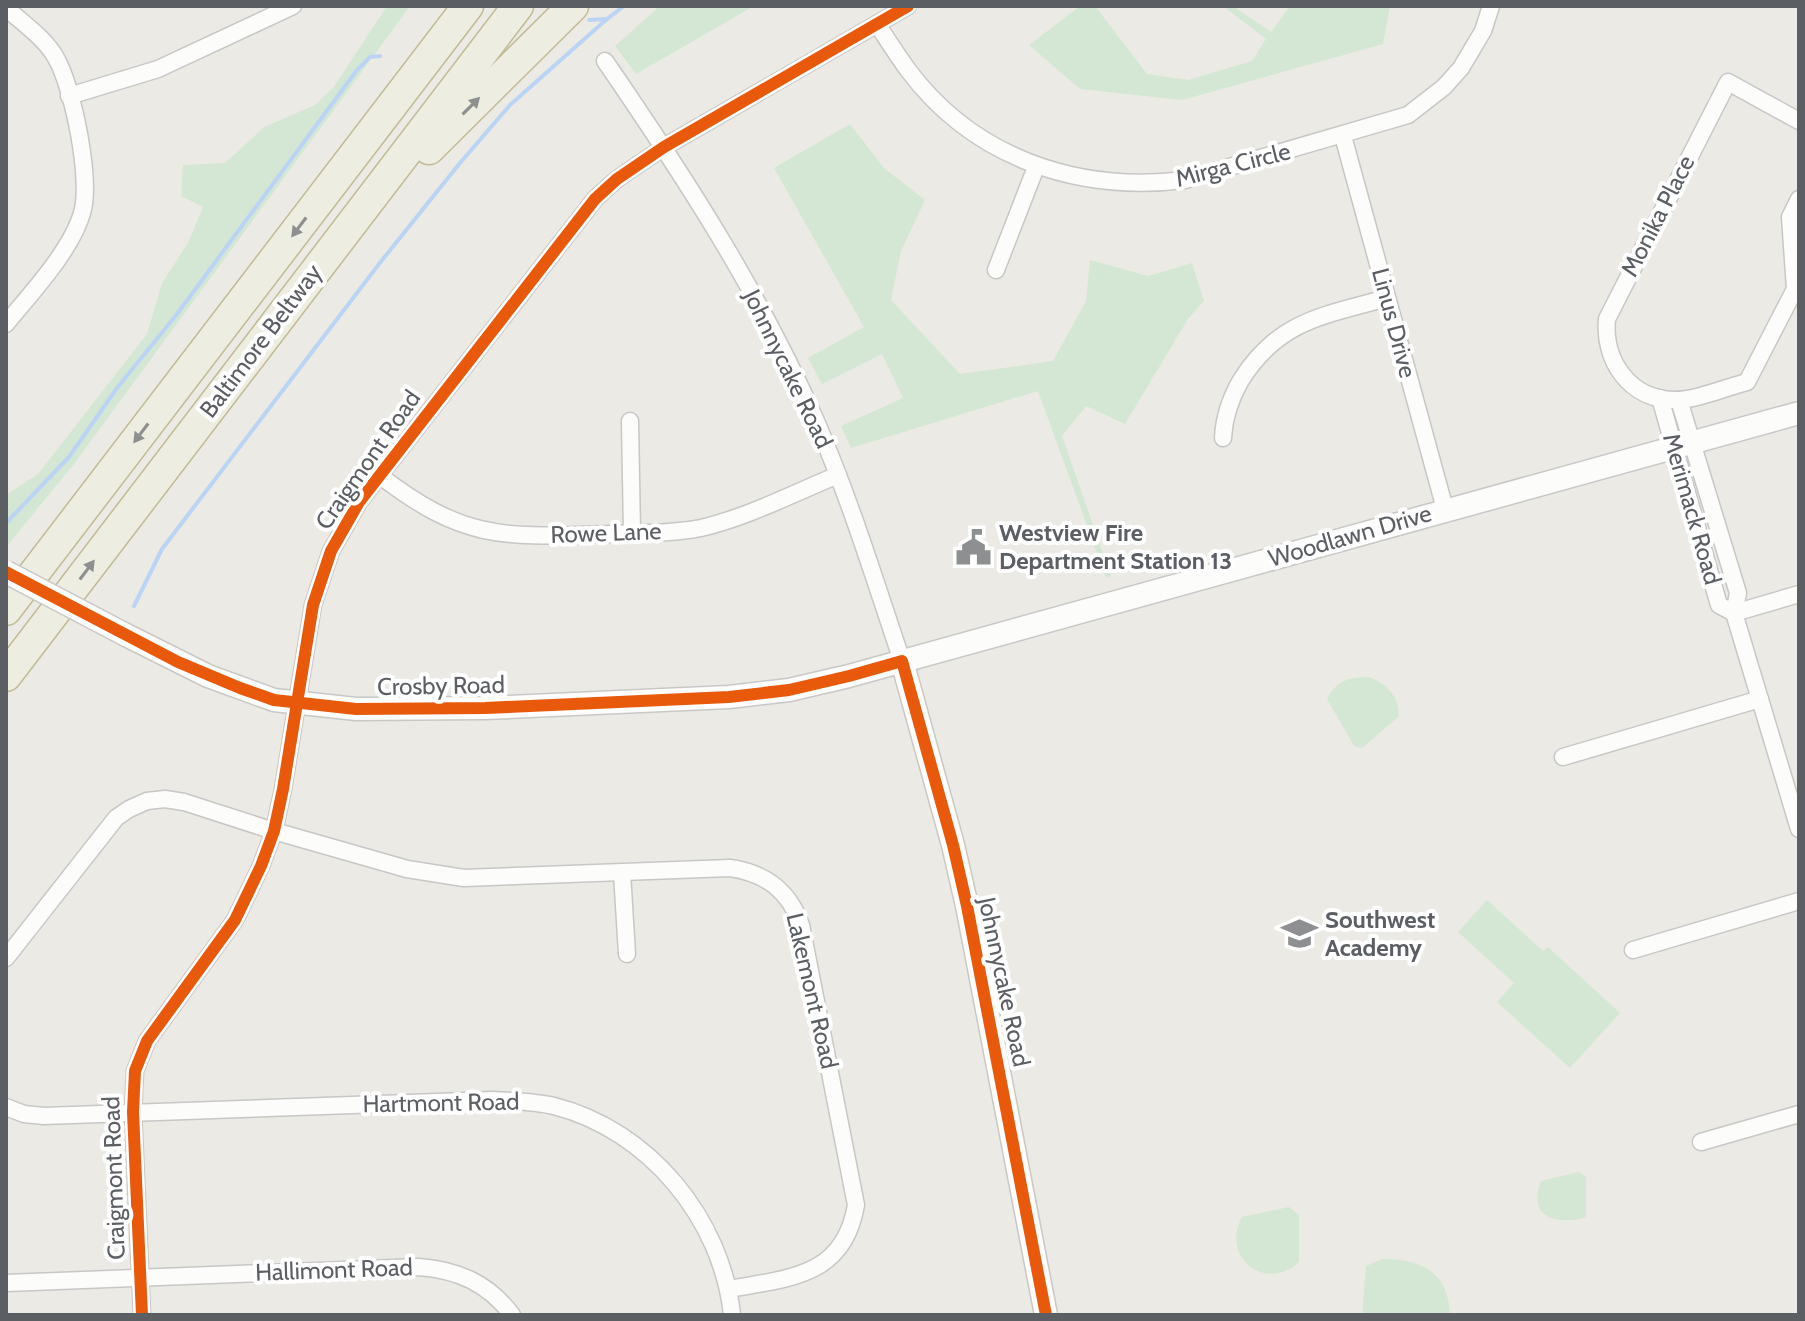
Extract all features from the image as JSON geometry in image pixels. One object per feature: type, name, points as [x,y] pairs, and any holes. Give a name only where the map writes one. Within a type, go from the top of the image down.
[{"type":"highway","points":[[346,165],[444,6]]},
{"type":"highway","name":"Baltimore Beltway","points":[[6,610],[468,6]]},
{"type":"highway","name":"Baltimore Beltway","points":[[6,676],[518,6]]},
{"type":"highway","points":[[320,264],[443,134],[573,6]]},
{"type":"main road","name":"Woodlawn Drive","points":[[902,661],[1799,413]]},
{"type":"main road","name":"Crosby Road","points":[[6,572],[208,676],[274,700],[356,709],[412,710],[729,697],[789,690],[902,661]]},
{"type":"main road","name":"Johnnycake Road","points":[[902,661],[967,906],[1030,1218],[1046,1315]]},
{"type":"street","points":[[69,96],[158,69],[293,6]]},
{"type":"street","name":"Craigmont Road","points":[[142,1315],[133,1112],[135,1071],[147,1041],[235,920],[250,894],[274,831],[286,779],[313,605],[321,576],[343,526],[576,220],[617,179],[664,147],[908,6]]},
{"type":"street","name":"Mirga Circle","points":[[877,24],[908,70],[948,114],[1003,152],[1036,167],[1090,180],[1154,183],[1185,180],[1408,115],[1444,87],[1473,49],[1491,6]]},
{"type":"street","points":[[6,324],[62,251],[82,216],[87,178],[69,96],[56,56],[13,14]]},
{"type":"street","name":"Johnnycake Road","points":[[605,61],[664,147],[747,283],[815,419],[838,475],[902,661]]},
{"type":"street","name":"Monika Place","points":[[1670,399],[1633,387],[1611,358],[1606,330],[1612,306],[1728,82],[1799,121]]},
{"type":"street","name":"Linus Drive","points":[[1343,136],[1445,509]]},
{"type":"street","points":[[996,270],[1036,167]]},
{"type":"street","points":[[1670,399],[1747,382],[1795,289],[1790,217],[1799,199]]},
{"type":"street","points":[[1223,438],[1223,422],[1235,390],[1258,355],[1273,341],[1309,320],[1387,298]]},
{"type":"street","name":"Merimack Road","points":[[1670,399],[1683,445],[1738,593],[1734,613],[1799,829]]},
{"type":"street","points":[[630,421],[632,533]]},
{"type":"street","name":"Rowe Lane","points":[[379,475],[432,511],[479,530],[524,536],[680,531],[717,523],[838,475]]},
{"type":"street","points":[[1734,613],[1799,594]]},
{"type":"street","points":[[1563,757],[1760,699]]},
{"type":"street","name":"Lakemont Road","points":[[6,958],[103,832],[129,809],[147,801],[165,799],[184,802],[274,831],[438,875],[464,878],[730,868],[747,871],[776,885],[796,910],[801,925],[856,1205],[853,1223],[837,1251],[815,1270],[801,1276],[729,1289]]},
{"type":"street","points":[[622,873],[627,954]]},
{"type":"street","points":[[1633,950],[1799,901]]},
{"type":"street","name":"Hartmont Road","points":[[6,1107],[24,1114],[44,1116],[492,1100],[554,1106],[579,1115],[629,1142],[669,1178],[696,1210],[720,1259],[729,1289],[732,1315]]},
{"type":"street","points":[[1701,1142],[1799,1114]]},
{"type":"street","name":"Hallimont Road","points":[[6,1283],[419,1267],[458,1273],[490,1291],[512,1315]]},
{"type":"green space","points":[[387,6],[410,6],[74,464],[6,547],[6,495],[38,474],[147,334],[162,283],[188,243],[203,207],[181,196],[183,165],[225,163],[264,127],[315,105],[333,88]]},
{"type":"green space","points":[[660,6],[754,6],[636,74],[615,46]]},
{"type":"green space","points":[[1080,6],[1095,6],[1147,74],[1188,80],[1252,61],[1266,39],[1223,6],[1233,6],[1271,32],[1290,6],[1390,6],[1383,44],[1182,100],[1080,89],[1029,45]]},
{"type":"green space","points":[[850,124],[884,168],[925,200],[901,251],[891,300],[960,374],[1053,361],[1086,301],[1090,260],[1148,276],[1192,263],[1204,301],[1188,319],[1125,424],[1086,406],[1062,436],[1111,576],[1106,578],[1038,391],[851,448],[841,426],[903,398],[882,354],[822,384],[808,358],[864,327],[774,168]]},
{"type":"green space","points":[[1369,677],[1391,692],[1397,702],[1399,716],[1362,748],[1354,746],[1327,699],[1344,681]]},
{"type":"green space","points":[[1487,900],[1543,951],[1548,947],[1620,1013],[1570,1068],[1497,1002],[1514,983],[1458,932]]},
{"type":"green space","points":[[1579,1172],[1586,1177],[1586,1217],[1555,1219],[1541,1211],[1538,1193],[1541,1181]]},
{"type":"green space","points":[[1289,1207],[1299,1215],[1299,1262],[1286,1271],[1273,1274],[1261,1272],[1250,1266],[1237,1246],[1242,1217]]},
{"type":"green space","points":[[1383,1259],[1410,1262],[1430,1271],[1444,1288],[1450,1315],[1362,1315],[1366,1266]]},
{"type":"waterway","points":[[589,20],[607,19],[624,6]]},
{"type":"waterway","points":[[134,606],[162,549],[460,163],[510,105],[607,19]]},
{"type":"waterway","points":[[6,523],[69,457],[117,388],[177,314],[357,70],[370,57],[380,56]]},
{"type":"cycle path","points":[[142,1315],[133,1112],[135,1071],[147,1041],[235,920],[261,866],[274,831],[283,789],[313,605],[331,551],[359,502],[595,199],[617,179],[664,147],[908,6]]},
{"type":"cycle path","points":[[6,572],[178,662],[240,688],[274,700],[356,709],[485,708],[729,697],[789,690],[902,661],[967,906],[1046,1315]]},
{"type":"place","name":"Westview Fire Department Station 13","points":[[973,547]]},
{"type":"place","name":"Southwest Academy","points":[[1299,934]]}]
